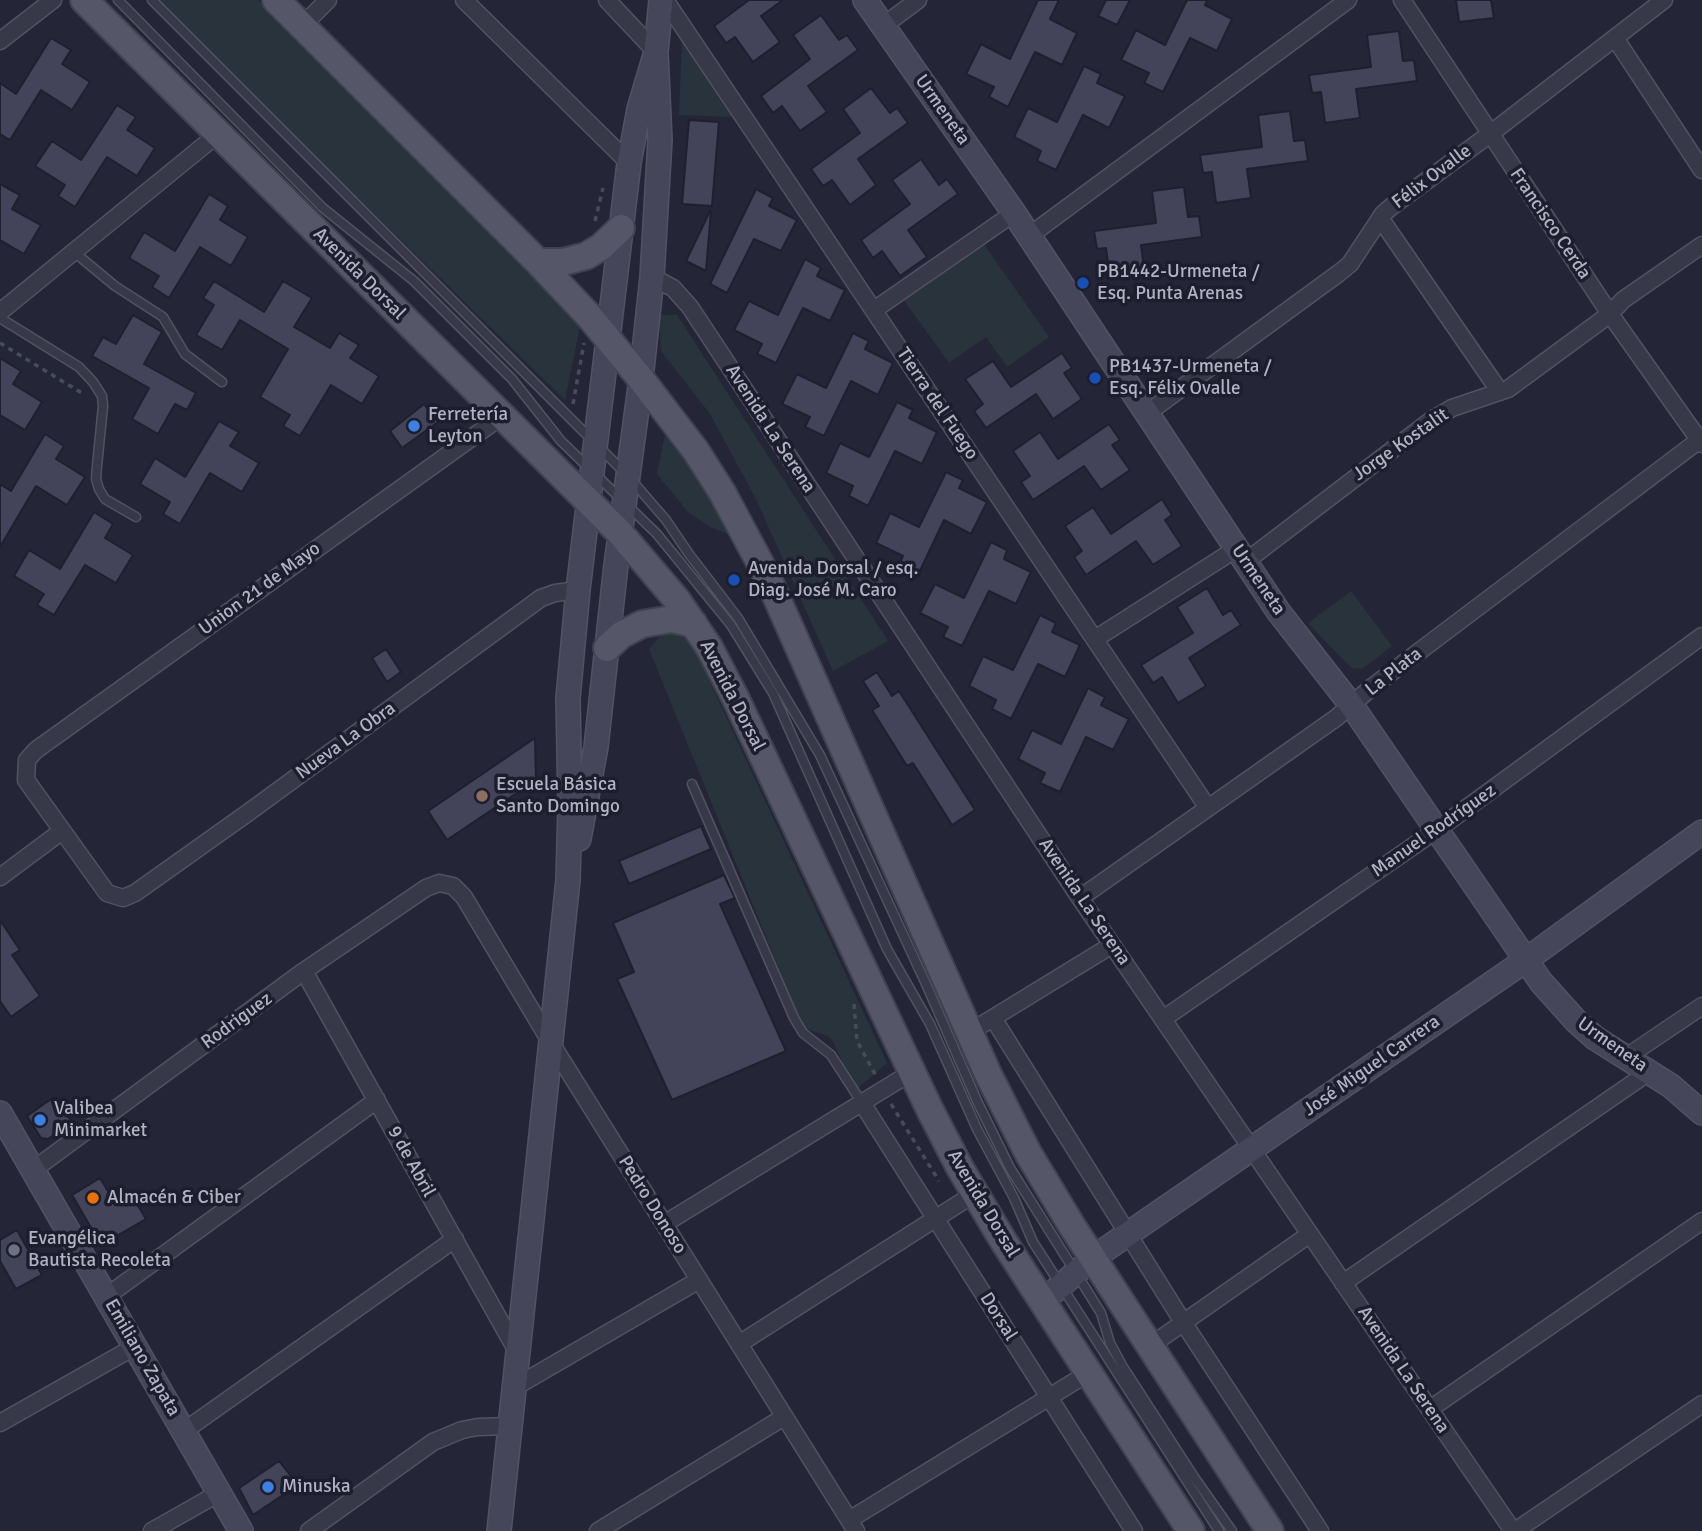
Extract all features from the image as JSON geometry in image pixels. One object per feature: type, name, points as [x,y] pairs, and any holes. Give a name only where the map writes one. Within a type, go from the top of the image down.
[{"type":"main road","name":"Avenida Dorsal","points":[[84,0],[620,533],[658,576],[694,624],[736,697],[912,1073],[974,1194],[1068,1279],[1150,1346],[1270,1531]]},
{"type":"main road","name":"Avenida Dorsal","points":[[276,0],[538,262],[607,337],[709,471],[767,576],[993,1084],[1028,1153],[1068,1279],[1090,1372],[1191,1531]]},
{"type":"main road","points":[[538,262],[563,262],[586,256],[607,242],[621,228]]},
{"type":"main road","points":[[607,648],[621,635],[642,624],[672,619],[694,624]]},
{"type":"street","points":[[0,41],[53,0]]},
{"type":"street","points":[[302,26],[328,0]]},
{"type":"street","points":[[464,0],[629,163]]},
{"type":"street","points":[[568,880],[590,788],[641,379],[653,277],[660,140],[656,52],[607,0]]},
{"type":"street","points":[[499,1531],[568,880],[568,698],[578,590],[629,163],[639,109],[656,52],[663,0]]},
{"type":"street","name":"Tierra del Fuego","points":[[663,0],[1208,808]]},
{"type":"street","name":"Urmeneta","points":[[865,0],[1014,213],[1289,626],[1352,706],[1541,982],[1576,1021],[1625,1058],[1671,1086],[1702,1113]]},
{"type":"street","points":[[883,26],[918,0]]},
{"type":"street","points":[[1029,236],[1348,0]]},
{"type":"street","name":"Francisco Cerda","points":[[1402,0],[1610,314],[1701,440]]},
{"type":"street","name":"Félix Ovalle","points":[[1146,414],[1339,274],[1391,207],[1664,0]]},
{"type":"street","points":[[1615,38],[1702,170]]},
{"type":"street","points":[[0,312],[218,134]]},
{"type":"street","points":[[874,310],[1014,213]]},
{"type":"street","points":[[1380,218],[1500,392]]},
{"type":"street","name":"Jorge Kostalit","points":[[1095,639],[1241,555],[1430,421],[1452,408],[1500,392],[1520,380],[1610,314],[1623,300],[1702,245]]},
{"type":"street","name":"Avenida La Serena","points":[[653,277],[673,288],[690,307],[1080,898],[1514,1531]]},
{"type":"street","name":"Union 21 de Mayo","points":[[62,831],[26,780],[25,767],[31,754],[502,416]]},
{"type":"street","name":"La Plata","points":[[1080,898],[1352,706],[1372,687],[1701,440]]},
{"type":"street","name":"Nueva La Obra","points":[[62,831],[107,893],[117,898],[129,896],[541,598],[578,590]]},
{"type":"street","name":"Manuel Rodríguez","points":[[1163,1019],[1438,830],[1702,636]]},
{"type":"street","points":[[0,877],[62,831]]},
{"type":"street","name":"José Miguel Carrera","points":[[1068,1279],[1128,1234],[1526,960],[1702,832]]},
{"type":"street","name":"Rodriguez","points":[[33,1170],[304,971],[426,888],[439,883],[446,884]]},
{"type":"street","name":"Pedro Donoso","points":[[446,884],[453,886],[464,897],[551,1043],[853,1526]]},
{"type":"street","points":[[970,1032],[1112,945]]},
{"type":"street","name":"9 de Abril","points":[[304,971],[518,1353]]},
{"type":"street","points":[[1625,1058],[1702,1006]]},
{"type":"street","points":[[993,1018],[1183,1322],[1321,1531]]},
{"type":"street","points":[[1343,1283],[1649,1072]]},
{"type":"street","points":[[664,1224],[912,1073]]},
{"type":"street","points":[[107,1296],[377,1100]]},
{"type":"street","name":"Dorsal","points":[[862,1103],[1134,1531]]},
{"type":"street","name":"Emiliano Zapata","points":[[0,1113],[241,1531]]},
{"type":"street","points":[[739,1344],[974,1194]]},
{"type":"street","points":[[1430,1409],[1702,1221]]},
{"type":"street","points":[[1150,1346],[1310,1234]]},
{"type":"street","points":[[184,1431],[454,1239]]},
{"type":"street","points":[[514,1387],[699,1280]]},
{"type":"street","points":[[0,1423],[136,1346]]},
{"type":"street","points":[[853,1526],[1090,1372]]},
{"type":"street","points":[[1514,1531],[1702,1404]]},
{"type":"street","points":[[598,1531],[784,1417]]},
{"type":"street","points":[[309,1531],[433,1442],[462,1430],[510,1426]]},
{"type":"street","points":[[152,1531],[219,1493]]},
{"type":"lane","points":[[118,0],[323,208],[414,281],[512,379],[553,431],[625,500],[664,542],[731,625],[773,693],[887,949],[930,1024],[977,1129],[1014,1198],[1033,1242],[1101,1313],[1110,1343],[1123,1367],[1232,1531]]},
{"type":"lane","points":[[152,0],[628,476],[666,520],[688,554],[738,618],[820,755],[993,1135],[1068,1279],[1219,1531]]},
{"type":"lane","points":[[74,252],[115,286],[163,317],[185,354],[222,382]]},
{"type":"lane","points":[[0,318],[79,367],[102,396],[96,479],[105,499],[136,517]]},
{"type":"lane","points":[[692,785],[794,1018],[803,1032],[831,1055],[862,1103]]},
{"type":"path","points":[[0,343],[103,406]]},
{"type":"shaded area","points":[[155,0],[258,0],[581,322],[565,400]]},
{"type":"shaded area","points":[[682,38],[735,117],[679,115]]},
{"type":"shaded area","points":[[983,243],[1049,337],[1007,367],[986,337],[949,363],[903,299]]},
{"type":"shaded area","points":[[659,315],[677,315],[888,641],[833,671],[756,499],[710,414],[661,351]]},
{"type":"shaded area","points":[[666,429],[701,479],[733,536],[710,527],[689,513],[657,474]]},
{"type":"shaded area","points":[[1351,591],[1392,646],[1362,669],[1351,668],[1308,623]]},
{"type":"shaded area","points":[[665,631],[688,635],[887,1063],[858,1088],[851,1082],[834,1043],[828,1036],[803,1028],[649,649]]},
{"type":"building","points":[[749,0],[783,0],[761,16],[780,42],[753,62],[735,37],[726,43],[714,26]]},
{"type":"building","points":[[1038,0],[1059,0],[1050,19],[1077,33],[1062,65],[1035,52],[1008,107],[989,97],[994,87],[966,74],[981,44],[1010,59]]},
{"type":"building","points":[[1106,0],[1130,0],[1117,25],[1098,16]]},
{"type":"building","points":[[1187,0],[1207,0],[1205,5],[1232,19],[1217,51],[1190,38],[1163,92],[1144,83],[1149,73],[1121,60],[1136,30],[1165,45]]},
{"type":"building","points":[[1456,0],[1491,0],[1494,18],[1459,22]]},
{"type":"building","points":[[821,15],[839,40],[847,35],[858,50],[808,86],[827,112],[800,131],[782,106],[773,113],[761,96],[810,59],[793,35]]},
{"type":"building","points":[[1399,31],[1403,61],[1414,60],[1417,81],[1356,89],[1360,118],[1325,123],[1321,92],[1312,93],[1309,75],[1371,67],[1367,35]]},
{"type":"building","points":[[51,38],[71,50],[62,64],[90,82],[72,110],[41,90],[10,140],[0,134],[0,83],[16,94]]},
{"type":"building","points":[[1084,66],[1101,74],[1097,83],[1125,96],[1109,128],[1083,115],[1056,170],[1037,161],[1041,151],[1014,137],[1028,108],[1057,122]]},
{"type":"building","points":[[871,88],[890,113],[897,108],[908,123],[858,159],[876,185],[850,205],[832,180],[823,186],[811,169],[860,133],[843,109]]},
{"type":"building","points":[[117,105],[136,117],[127,130],[155,148],[137,176],[107,157],[75,207],[58,196],[65,185],[35,166],[52,141],[81,160]]},
{"type":"building","points":[[1290,111],[1294,141],[1305,140],[1308,161],[1247,169],[1251,198],[1216,203],[1212,172],[1203,173],[1200,155],[1262,147],[1258,115]]},
{"type":"building","points":[[689,120],[719,122],[712,206],[682,204]]},
{"type":"building","points":[[921,159],[939,185],[947,179],[958,194],[908,230],[927,257],[900,276],[882,251],[873,258],[861,240],[910,204],[892,180]]},
{"type":"building","points":[[0,184],[20,195],[12,209],[41,225],[24,254],[0,240]]},
{"type":"building","points":[[1184,187],[1188,217],[1199,216],[1202,237],[1141,245],[1145,274],[1110,279],[1106,248],[1097,249],[1094,231],[1156,223],[1152,191]]},
{"type":"building","points":[[756,189],[773,198],[769,206],[797,220],[781,251],[754,239],[727,293],[710,284]]},
{"type":"building","points":[[209,194],[228,206],[220,220],[248,237],[231,266],[200,247],[169,298],[152,287],[159,276],[129,258],[144,232],[175,251]]},
{"type":"building","points":[[711,211],[706,271],[686,261]]},
{"type":"building","points":[[805,259],[821,268],[817,276],[845,290],[830,321],[803,308],[776,363],[757,354],[762,344],[734,330],[749,301],[778,315]]},
{"type":"building","points":[[214,281],[264,312],[283,281],[312,298],[294,327],[330,348],[339,333],[359,345],[350,358],[379,376],[362,404],[331,385],[300,436],[283,426],[290,415],[260,397],[288,349],[240,320],[222,350],[196,335],[214,305],[203,298]]},
{"type":"building","points":[[133,315],[162,332],[144,364],[196,393],[187,410],[175,404],[158,434],[132,419],[149,388],[92,356],[103,337],[116,344]]},
{"type":"building","points":[[853,333],[869,341],[865,349],[893,363],[878,395],[851,381],[824,436],[805,427],[810,417],[782,404],[797,374],[826,388]]},
{"type":"building","points":[[1062,353],[1072,368],[1064,373],[1082,399],[1053,419],[1036,394],[986,428],[974,411],[983,404],[965,379],[993,361],[1011,387]]},
{"type":"building","points":[[0,358],[21,371],[13,384],[42,402],[25,430],[0,415]]},
{"type":"building","points":[[897,402],[913,410],[909,418],[937,432],[922,464],[895,451],[868,506],[849,496],[853,486],[826,473],[840,443],[869,457]]},
{"type":"building","name":"Ferretería Leyton","points":[[424,404],[438,422],[402,448],[390,431]]},
{"type":"building","points":[[219,421],[239,432],[230,446],[259,463],[242,492],[210,473],[180,524],[163,514],[170,502],[140,484],[155,458],[185,477]]},
{"type":"building","points":[[1109,424],[1120,440],[1112,445],[1130,470],[1101,490],[1084,466],[1033,500],[1021,482],[1030,476],[1013,451],[1040,432],[1058,459]]},
{"type":"building","points":[[45,434],[64,446],[56,459],[85,477],[67,505],[36,486],[0,547],[0,484],[11,491]]},
{"type":"building","points":[[946,472],[963,480],[959,488],[987,502],[971,534],[944,520],[918,575],[898,566],[903,556],[876,543],[890,513],[919,527]]},
{"type":"building","points":[[1162,499],[1172,515],[1165,520],[1182,546],[1153,565],[1136,541],[1086,575],[1074,557],[1082,551],[1065,526],[1093,507],[1111,534]]},
{"type":"building","points":[[94,512],[113,524],[105,538],[133,555],[116,583],[85,565],[54,615],[37,605],[44,594],[14,576],[29,550],[60,569]]},
{"type":"building","points":[[991,542],[1007,550],[1004,559],[1031,572],[1016,604],[989,591],[962,646],[943,637],[948,627],[920,613],[935,584],[964,598]]},
{"type":"building","points":[[1207,588],[1223,615],[1231,610],[1241,625],[1189,658],[1206,686],[1178,703],[1162,677],[1153,683],[1141,665],[1193,633],[1177,607]]},
{"type":"building","points":[[1040,615],[1056,623],[1052,632],[1080,645],[1065,677],[1038,664],[1011,719],[992,709],[996,700],[969,686],[983,656],[1013,670]]},
{"type":"building","points":[[386,649],[401,672],[387,682],[372,658]]},
{"type":"building","points":[[877,672],[892,696],[899,691],[975,810],[952,825],[913,763],[907,766],[872,710],[879,706],[863,681]]},
{"type":"building","points":[[1088,688],[1105,697],[1101,705],[1129,719],[1113,750],[1086,737],[1060,792],[1040,783],[1045,773],[1018,759],[1032,730],[1061,744]]},
{"type":"building","name":"Escuela Básica Santo Domingo","points":[[535,738],[536,780],[447,840],[428,811]]},
{"type":"building","points":[[701,826],[711,849],[629,884],[619,861]]},
{"type":"building","points":[[724,875],[735,898],[720,904],[786,1051],[672,1100],[617,979],[634,972],[613,923]]},
{"type":"building","points":[[0,920],[20,950],[12,955],[40,996],[11,1017],[0,1001]]},
{"type":"building","points":[[54,1097],[72,1122],[48,1139],[41,1138],[27,1116]]},
{"type":"building","points":[[100,1178],[114,1201],[130,1192],[146,1219],[101,1245],[72,1195]]},
{"type":"building","name":"Evangélica Bautista Recoleta","points":[[17,1230],[42,1275],[16,1289],[0,1261],[0,1240]]},
{"type":"building","name":"Minuska","points":[[279,1461],[298,1485],[253,1515],[239,1488]]},
{"type":"place","name":"PB1442-Urmeneta / Esq. Punta Arenas","points":[[1083,283]]},
{"type":"place","name":"PB1437-Urmeneta / Esq. Félix Ovalle","points":[[1095,378]]},
{"type":"place","name":"Ferretería Leyton","points":[[414,426]]},
{"type":"place","name":"Avenida Dorsal / esq. Diag. José M. Caro","points":[[734,580]]},
{"type":"place","name":"Escuela Básica Santo Domingo","points":[[482,796]]},
{"type":"place","name":"Valibea Minimarket","points":[[40,1120]]},
{"type":"place","name":"Almacén & Ciber","points":[[93,1198]]},
{"type":"place","name":"Evangélica Bautista Recoleta","points":[[14,1250]]},
{"type":"place","name":"Minuska","points":[[268,1487]]}]
